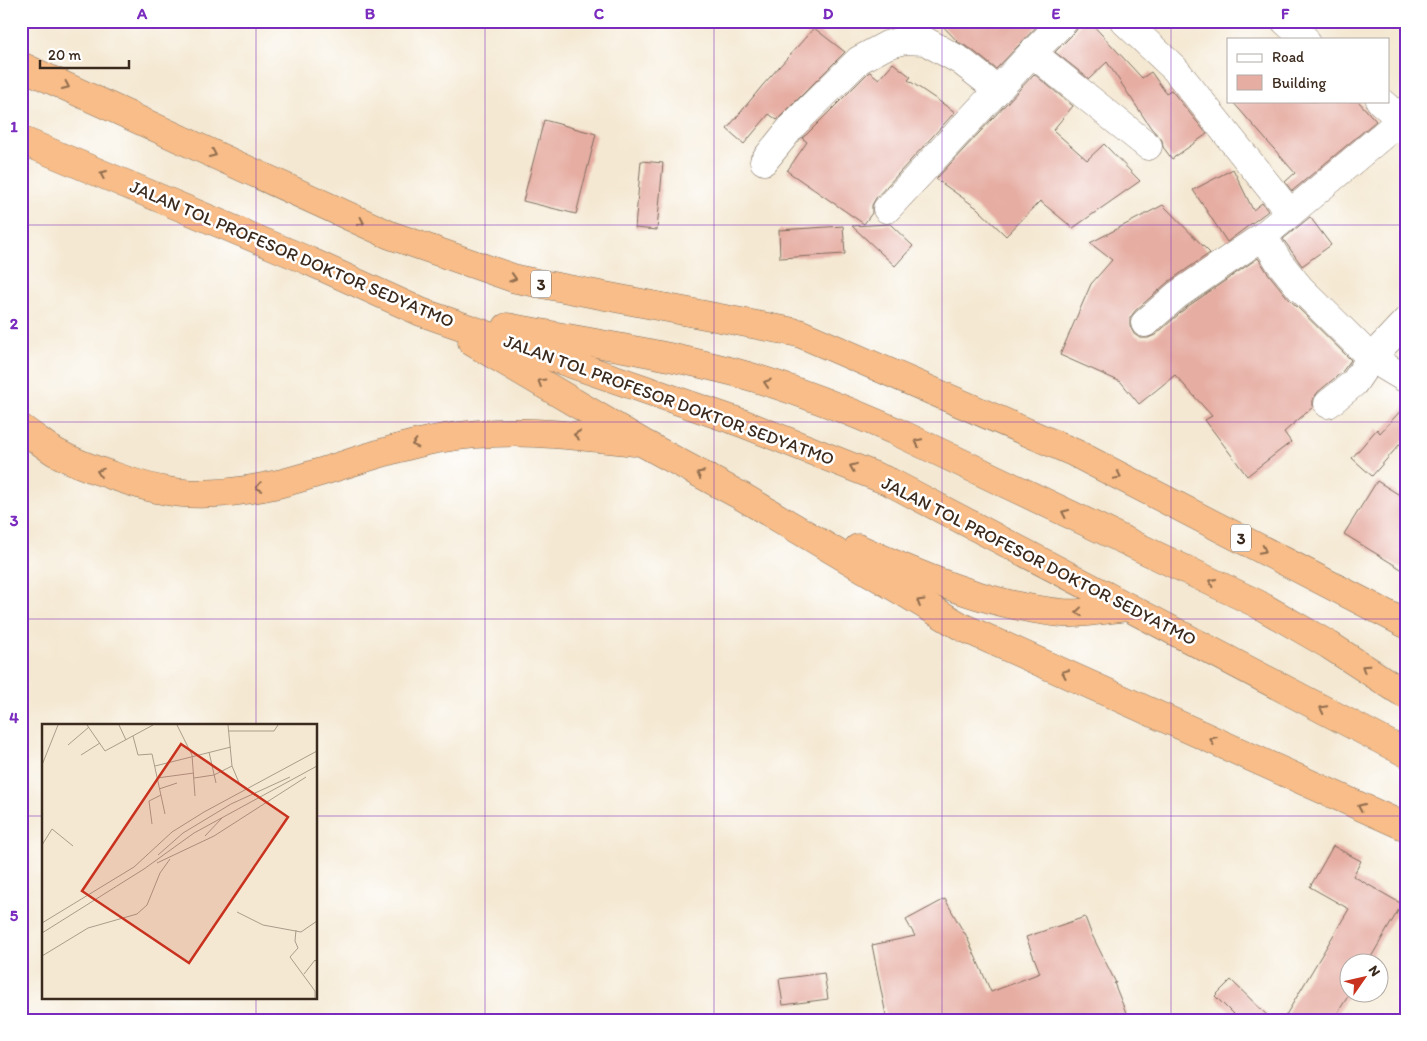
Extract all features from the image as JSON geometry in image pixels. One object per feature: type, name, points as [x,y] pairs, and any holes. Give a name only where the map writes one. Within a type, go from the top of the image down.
[{"type":"highway","name":"3","points":[[21,66],[390,235],[516,280],[799,332],[1075,453],[1406,624]]},
{"type":"highway","name":"JALAN TOL PROFESOR DOKTOR SEDYATMO","points":[[21,140],[309,261],[421,312],[742,422],[890,482],[1406,753]]},
{"type":"highway","points":[[421,312],[642,443],[743,497],[962,627],[1406,827]]},
{"type":"highway","points":[[421,312],[672,358],[736,373],[846,410],[895,431],[1256,602],[1329,645],[1406,695]]},
{"type":"highway","points":[[21,428],[56,452],[90,468],[164,491],[202,493],[278,484],[395,449],[470,434],[499,432],[559,433],[642,443]]},
{"type":"highway","points":[[743,497],[951,587],[1006,604],[1064,614],[1127,607]]},
{"type":"street","points":[[887,209],[1064,21]]},
{"type":"street","points":[[1124,21],[1174,69],[1290,213]]},
{"type":"street","points":[[1285,21],[1305,38]]},
{"type":"street","points":[[764,161],[794,124],[859,60],[887,45],[904,40],[926,41],[962,62],[998,90]]},
{"type":"street","points":[[1032,53],[1148,146]]},
{"type":"street","points":[[1145,323],[1177,295],[1263,236],[1404,117],[1382,102]]},
{"type":"street","points":[[1263,236],[1279,262],[1300,288],[1371,358],[1406,379]]},
{"type":"street","points":[[1328,404],[1354,383],[1371,358],[1406,321]]},
{"type":"building","points":[[938,21],[1042,21],[996,69],[971,49],[958,42]]},
{"type":"building","points":[[1079,21],[1089,21],[1142,78],[1151,72],[1166,93],[1171,90],[1207,134],[1172,159],[1163,147],[1162,140],[1151,128],[1107,62],[1089,79],[1055,52],[1075,32],[1079,26]]},
{"type":"building","points":[[814,28],[845,52],[777,120],[769,114],[744,144],[727,129],[762,86]]},
{"type":"building","points":[[893,63],[911,77],[908,80],[955,112],[876,198],[872,205],[872,213],[864,224],[787,171],[807,142],[802,138],[868,73],[870,72],[879,79]]},
{"type":"building","points":[[1034,74],[1073,106],[1053,130],[1087,160],[1104,144],[1140,181],[1073,228],[1040,201],[1006,236],[977,208],[936,179]]},
{"type":"building","points":[[1233,102],[1359,102],[1376,121],[1292,191],[1285,182],[1295,173]]},
{"type":"building","points":[[544,120],[596,134],[576,214],[523,201]]},
{"type":"building","points":[[641,161],[663,163],[657,230],[635,228]]},
{"type":"building","points":[[1233,169],[1253,210],[1262,203],[1268,211],[1227,242],[1193,190]]},
{"type":"building","points":[[1163,205],[1210,253],[1168,282],[1135,311],[1130,318],[1130,326],[1134,334],[1140,338],[1148,338],[1155,335],[1187,307],[1258,258],[1288,298],[1351,360],[1342,372],[1318,392],[1313,399],[1313,407],[1284,432],[1291,442],[1247,476],[1205,420],[1212,416],[1175,375],[1139,404],[1121,382],[1060,355],[1091,284],[1112,260],[1090,243]]},
{"type":"building","points":[[1310,217],[1331,245],[1302,266],[1283,239]]},
{"type":"building","points":[[890,224],[913,246],[895,266],[852,226]]},
{"type":"building","points":[[843,226],[845,254],[780,258],[779,230]]},
{"type":"building","points":[[1406,405],[1406,437],[1372,476],[1352,458],[1377,429],[1380,433]]},
{"type":"building","points":[[1377,481],[1406,499],[1406,572],[1344,534]]},
{"type":"building","points":[[1333,846],[1361,861],[1353,876],[1402,904],[1373,954],[1340,954],[1340,1004],[1343,1004],[1333,1020],[1283,1020],[1349,909],[1310,887]]},
{"type":"building","points":[[945,899],[965,933],[991,992],[1040,973],[1026,937],[1085,917],[1116,983],[1114,983],[1129,1020],[887,1020],[872,945],[915,936],[906,920]]},
{"type":"building","points":[[824,973],[828,999],[783,1005],[779,979]]},
{"type":"building","points":[[1231,980],[1272,1020],[1239,1020],[1215,996]]}]
